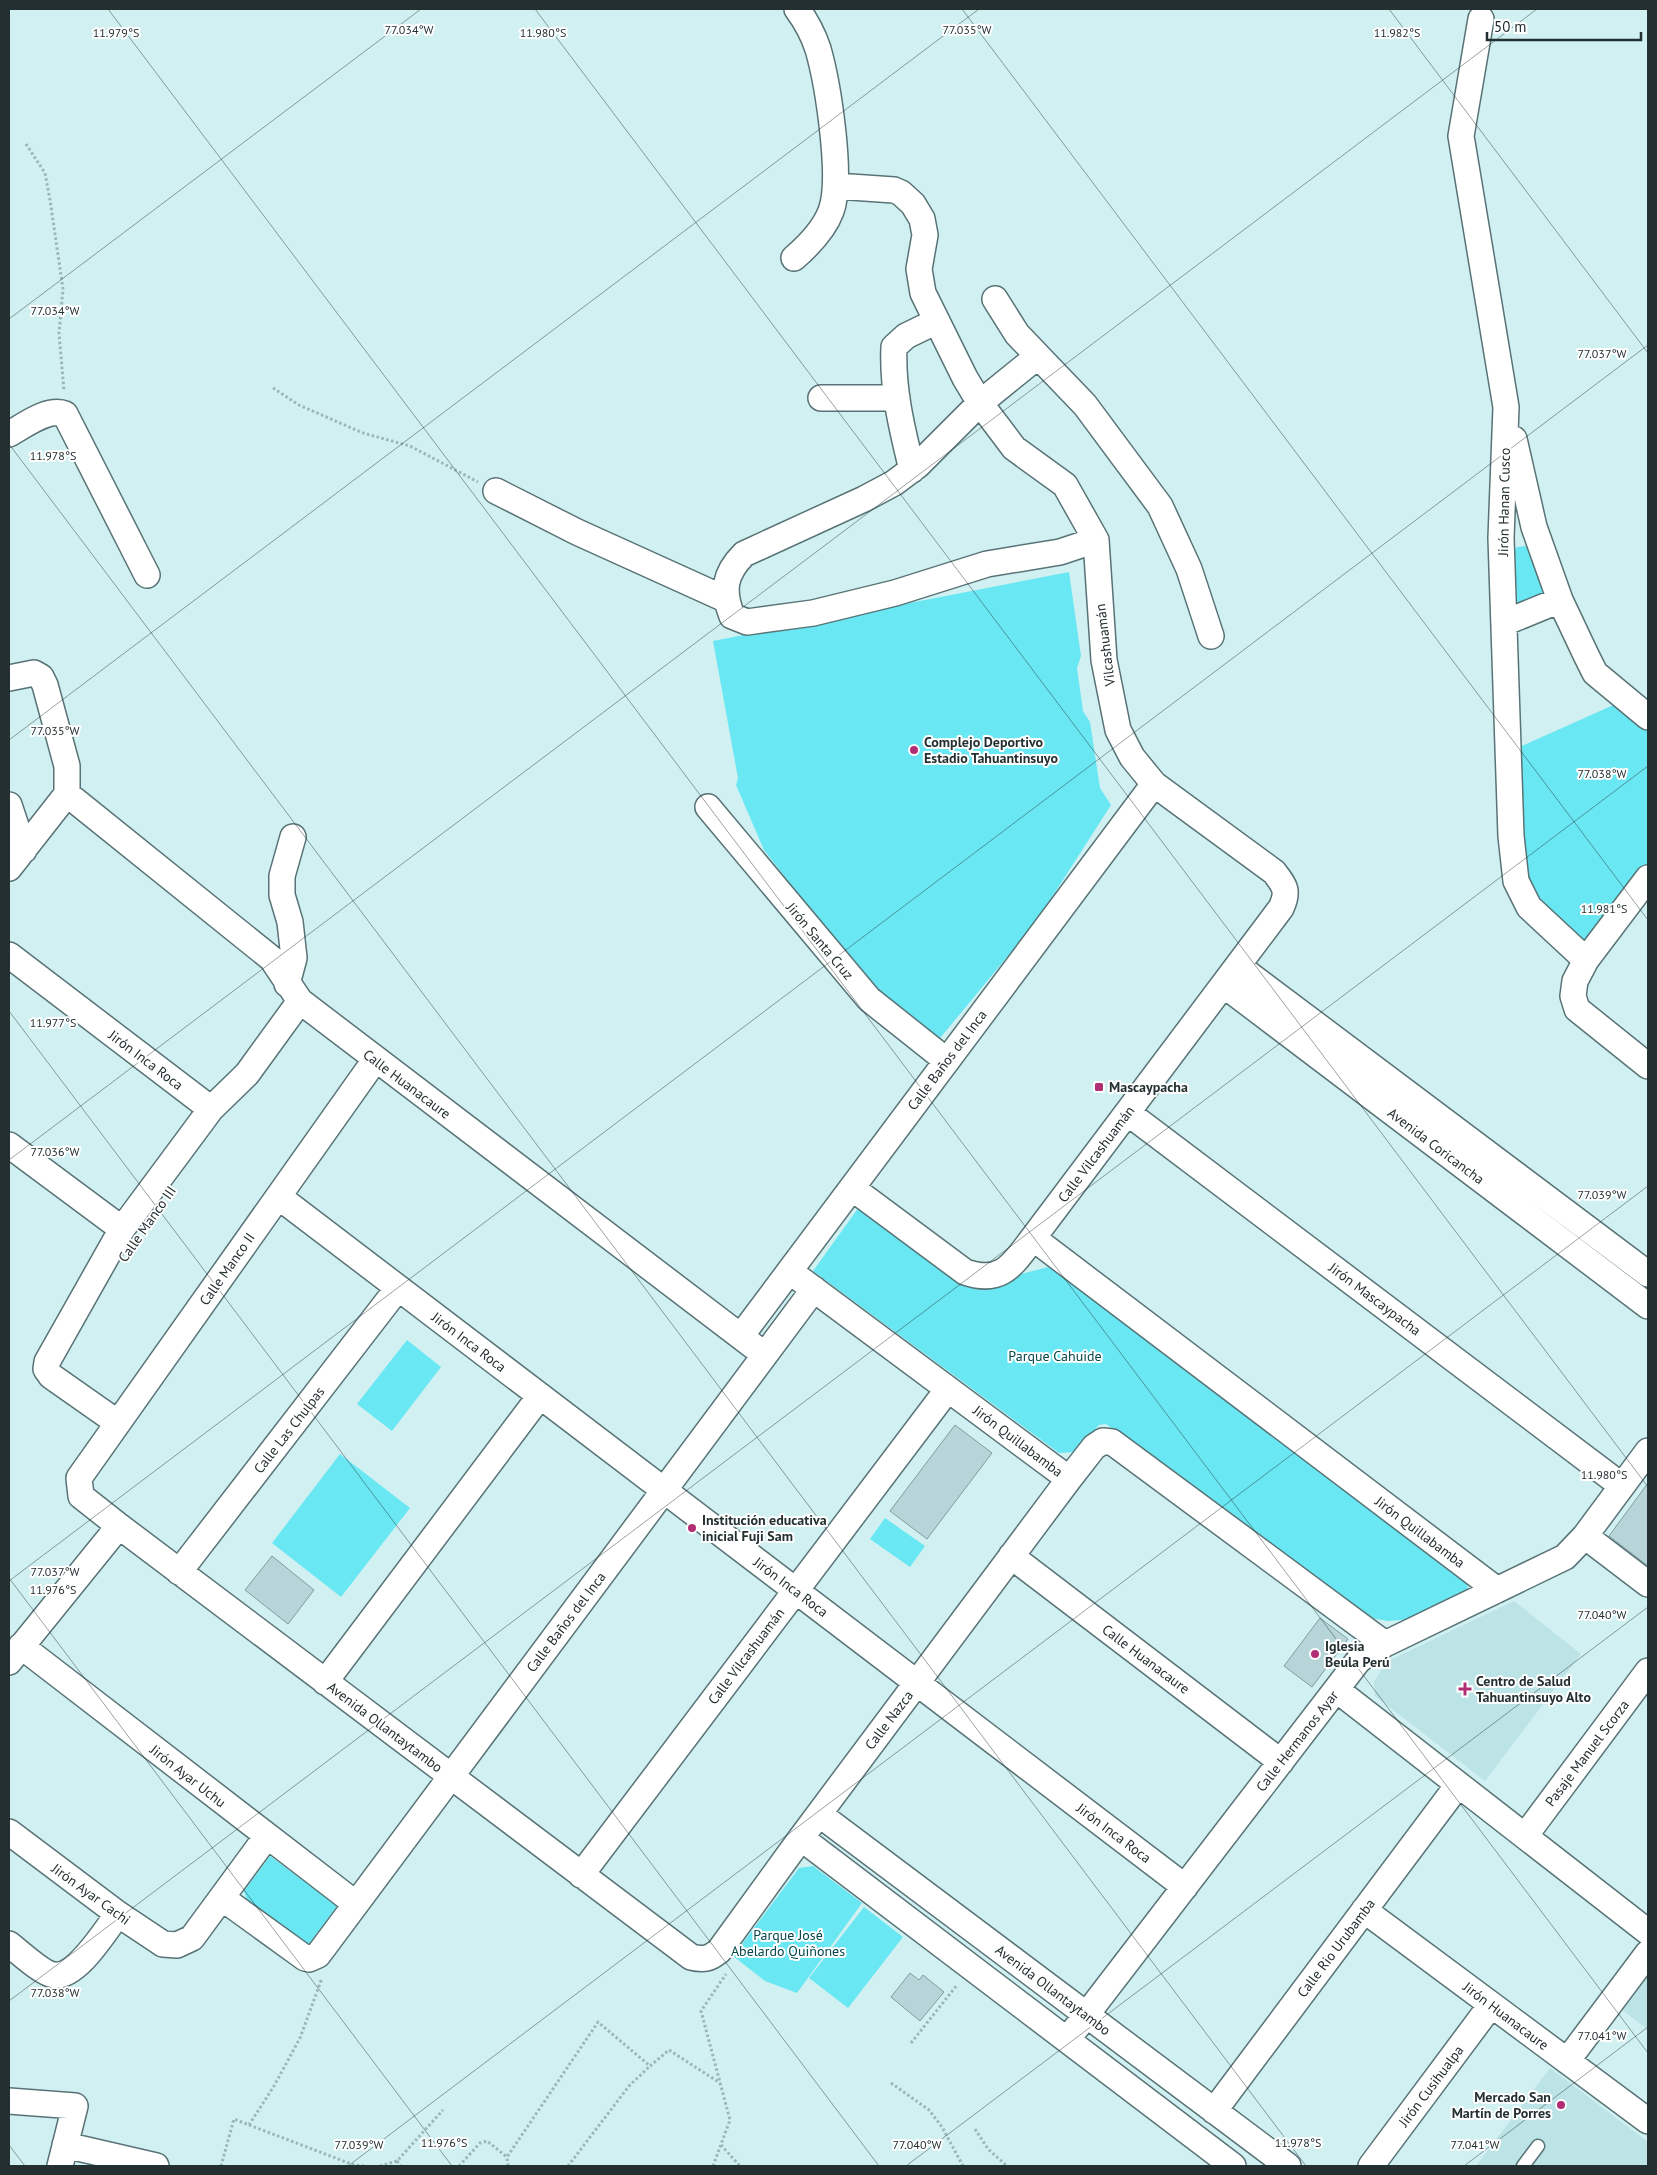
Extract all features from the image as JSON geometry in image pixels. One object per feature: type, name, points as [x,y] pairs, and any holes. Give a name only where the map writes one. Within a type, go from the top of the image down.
[{"type":"street","points":[[794,258],[825,224],[831,213],[836,186],[833,132],[818,50],[812,34],[797,9]]},
{"type":"street","name":"Jirón Hanan Cusco","points":[[1481,19],[1461,136],[1506,407],[1501,538],[1511,836],[1516,881],[1529,907],[1586,960]]},
{"type":"street","name":"Vilcashuamán","points":[[836,186],[894,190],[901,193],[913,204],[922,219],[926,236],[920,270],[920,282],[925,298],[980,403],[1014,448],[1065,486],[1096,540],[1104,660],[1118,730],[1132,756],[1154,784],[1274,872],[1284,885]]},
{"type":"street","points":[[995,300],[1017,334],[1085,405],[1160,506],[1189,568],[1211,636]]},
{"type":"street","points":[[912,470],[897,398],[893,370],[894,347],[906,336],[937,321]]},
{"type":"street","points":[[1038,356],[980,403],[912,470],[894,483],[864,499],[744,554],[737,561],[728,578],[725,599],[732,616],[747,622],[814,613],[895,593],[987,564],[1060,552],[1096,540]]},
{"type":"street","points":[[821,398],[897,398]]},
{"type":"street","points":[[1506,407],[1534,527],[1560,600],[1595,673],[1648,717]]},
{"type":"street","points":[[9,434],[50,413],[58,411],[65,414],[147,576]]},
{"type":"street","points":[[496,491],[577,532],[725,599]]},
{"type":"street","points":[[1501,538],[1534,527]]},
{"type":"street","points":[[1504,623],[1560,600]]},
{"type":"street","points":[[9,678],[34,673],[41,677],[45,685],[67,766],[67,794],[16,859]]},
{"type":"street","name":"Calle Baños del Inca","points":[[741,1336],[1154,784]]},
{"type":"street","name":"Calle Huanacaure","points":[[67,794],[272,959],[293,993],[376,1060],[765,1355]]},
{"type":"street","points":[[9,805],[16,859]]},
{"type":"street","name":"Jirón Santa Cruz","points":[[708,807],[869,999],[947,1061]]},
{"type":"street","points":[[292,837],[282,876],[282,895],[290,922],[294,958],[293,993]]},
{"type":"street","points":[[1648,879],[1586,960],[1575,981],[1573,996],[1577,1009],[1648,1066]]},
{"type":"street","name":"Calle Vilcashuamán","points":[[852,1188],[965,1272],[991,1277],[1012,1266],[1281,908],[1286,897],[1284,885]]},
{"type":"street","name":"Jirón Inca Roca","points":[[9,955],[211,1110]]},
{"type":"street","name":"Avenida Coricancha","points":[[1231,976],[1648,1274]]},
{"type":"street","name":"Avenida Coricancha","points":[[1231,976],[1648,1306]]},
{"type":"street","name":"Calle Manco III","points":[[49,1369],[134,1239],[224,1119],[293,993]]},
{"type":"street","name":"Calle Manco II","points":[[79,1478],[376,1060]]},
{"type":"street","name":"Calle Manco III","points":[[49,1369],[122,1230],[211,1110],[247,1074]]},
{"type":"street","name":"Jirón Mascaypacha","points":[[1128,1112],[1622,1486]]},
{"type":"street","points":[[9,1145],[122,1230]]},
{"type":"street","name":"Jirón Inca Roca","points":[[278,1197],[1185,1887]]},
{"type":"street","name":"Jirón Quillabamba","points":[[1033,1238],[1496,1590]]},
{"type":"street","name":"Jirón Quillabamba","points":[[790,1271],[1069,1479],[1094,1447],[1103,1441],[1112,1442],[1385,1644]]},
{"type":"street","name":"Calle Las Chulpas","points":[[179,1572],[398,1288]]},
{"type":"street","name":"Calle Baños del Inca","points":[[318,1956],[814,1289]]},
{"type":"street","points":[[49,1369],[118,1423]]},
{"type":"street","name":"Calle Vilcashuamán","points":[[581,1875],[948,1389]]},
{"type":"street","points":[[325,1682],[540,1396]]},
{"type":"street","name":"Calle Hermanos Ayar","points":[[1067,2040],[1358,1661],[1385,1644],[1565,1557],[1585,1536],[1648,1451]]},
{"type":"street","name":"Avenida Ollantaytambo","points":[[79,1478],[81,1496],[118,1526],[691,1957],[718,1965]]},
{"type":"street","name":"Calle Nazca","points":[[718,1965],[719,1951],[1069,1479]]},
{"type":"street","points":[[15,1654],[118,1526]]},
{"type":"street","points":[[1585,1536],[1648,1584]]},
{"type":"street","name":"Calle Huanacaure","points":[[1011,1556],[1281,1762]]},
{"type":"street","name":"Jirón Ayar Uchu","points":[[15,1654],[267,1836],[356,1904]]},
{"type":"street","name":"Pasaje Manuel Scorza","points":[[1525,1836],[1648,1670]]},
{"type":"street","points":[[1336,1690],[1648,1932]]},
{"type":"street","name":"Calle Rio Urubamba","points":[[1214,2110],[1458,1785]]},
{"type":"street","name":"Avenida Ollantaytambo","points":[[819,1814],[1288,2166]]},
{"type":"street","name":"Jirón Ayar Cachi","points":[[9,1832],[118,1914],[163,1944],[177,1945],[192,1938],[222,1898]]},
{"type":"street","points":[[267,1836],[222,1898],[305,1958],[309,1959],[318,1956]]},
{"type":"street","points":[[801,1838],[1233,2166]]},
{"type":"street","name":"Jirón Huanacaure","points":[[1364,1910],[1566,2060],[1647,2117]]},
{"type":"street","points":[[9,1944],[46,1972],[54,1975],[65,1974],[75,1969],[118,1914]]},
{"type":"street","points":[[1566,2060],[1648,1953]]},
{"type":"street","name":"Jirón Cusihualpa","points":[[1370,2166],[1491,2005]]},
{"type":"street","points":[[9,2101],[75,2106],[62,2156],[156,2166]]},
{"type":"lane","points":[[1523,2166],[1538,2146]]},
{"type":"path","points":[[26,144],[45,173],[64,289],[60,333],[65,414]]},
{"type":"path","points":[[273,388],[299,405],[363,433],[410,446],[496,491]]},
{"type":"path","points":[[249,2125],[274,2086],[300,2038],[322,1978],[318,1956]]},
{"type":"path","points":[[713,2166],[730,2120],[701,2011],[718,1965]]},
{"type":"path","points":[[911,2043],[971,1967]]},
{"type":"path","points":[[508,2166],[507,2157],[598,2022],[650,2066]]},
{"type":"path","points":[[568,2166],[629,2086],[669,2050],[720,2083]]},
{"type":"path","points":[[891,2083],[929,2110],[942,2127],[963,2166]]},
{"type":"path","points":[[380,2166],[397,2161],[443,2110]]},
{"type":"path","points":[[221,2166],[234,2120],[354,2165],[366,2166]]},
{"type":"path","points":[[976,2129],[988,2149],[1007,2166]]},
{"type":"path","points":[[459,2166],[480,2143],[487,2141],[507,2157]]},
{"type":"path","points":[[721,2145],[740,2166]]},
{"type":"path","points":[[397,2161],[401,2166]]},
{"type":"shaded area","name":"Centro de Salud Tahuantinsuyo Alto","points":[[1514,1601],[1581,1654],[1485,1781],[1375,1696],[1374,1681],[1388,1661]]},
{"type":"shaded area","points":[[1648,1974],[1648,2030],[1621,2009]]},
{"type":"shaded area","name":"Mercado San Martín de Porres","points":[[1550,2068],[1648,2142],[1648,2166],[1476,2166]]},
{"type":"green space","points":[[1527,546],[1546,597],[1517,608],[1515,550],[1517,547]]},
{"type":"green space","name":"Complejo Deportivo Estadio Tahuantinsuyo","points":[[1069,572],[1081,656],[1077,668],[1083,711],[1090,722],[1100,788],[1111,805],[1036,922],[936,1043],[876,995],[764,850],[736,785],[738,778],[713,641]]},
{"type":"green space","points":[[1618,703],[1648,728],[1648,868],[1585,950],[1523,883],[1517,748]]},
{"type":"green space","name":"Parque Cahuide","points":[[859,1207],[967,1286],[1010,1283],[1017,1275],[1060,1264],[1468,1579],[1467,1594],[1412,1619],[1388,1621],[1366,1617],[1106,1424],[1099,1425],[1076,1452],[1059,1453],[813,1271]]},
{"type":"green space","points":[[407,1340],[441,1367],[392,1431],[357,1404]]},
{"type":"green space","points":[[340,1454],[410,1508],[341,1597],[272,1543]]},
{"type":"green space","points":[[885,1518],[925,1546],[910,1567],[870,1539]]},
{"type":"green space","points":[[270,1856],[337,1906],[306,1948],[248,1904],[244,1891]]},
{"type":"green space","name":"Parque José Abelardo Quiñones","points":[[813,1866],[862,1903],[797,1993],[765,1981],[733,1956],[799,1868]]},
{"type":"green space","points":[[864,1907],[903,1937],[848,2008],[809,1978]]},
{"type":"building","points":[[955,1425],[992,1453],[927,1539],[890,1511]]},
{"type":"building","points":[[1648,1483],[1648,1566],[1609,1536]]},
{"type":"building","points":[[272,1556],[314,1590],[288,1624],[245,1590]]},
{"type":"building","name":"Iglesia Beula Perú","points":[[1320,1618],[1348,1639],[1312,1687],[1284,1666]]},
{"type":"building","points":[[910,1973],[919,1980],[923,1975],[944,1992],[920,2021],[891,1997]]},
{"type":"place","name":"Complejo Deportivo Estadio Tahuantinsuyo","points":[[914,750]]},
{"type":"place","name":"Mascaypacha","points":[[1099,1087]]},
{"type":"place","name":"Institución educativa inicial Fuji Sam","points":[[692,1528]]},
{"type":"place","name":"Iglesia Beula Perú","points":[[1315,1654]]},
{"type":"place","name":"Centro de Salud Tahuantinsuyo Alto","points":[[1465,1689]]},
{"type":"place","name":"Mercado San Martín de Porres","points":[[1561,2105]]}]
